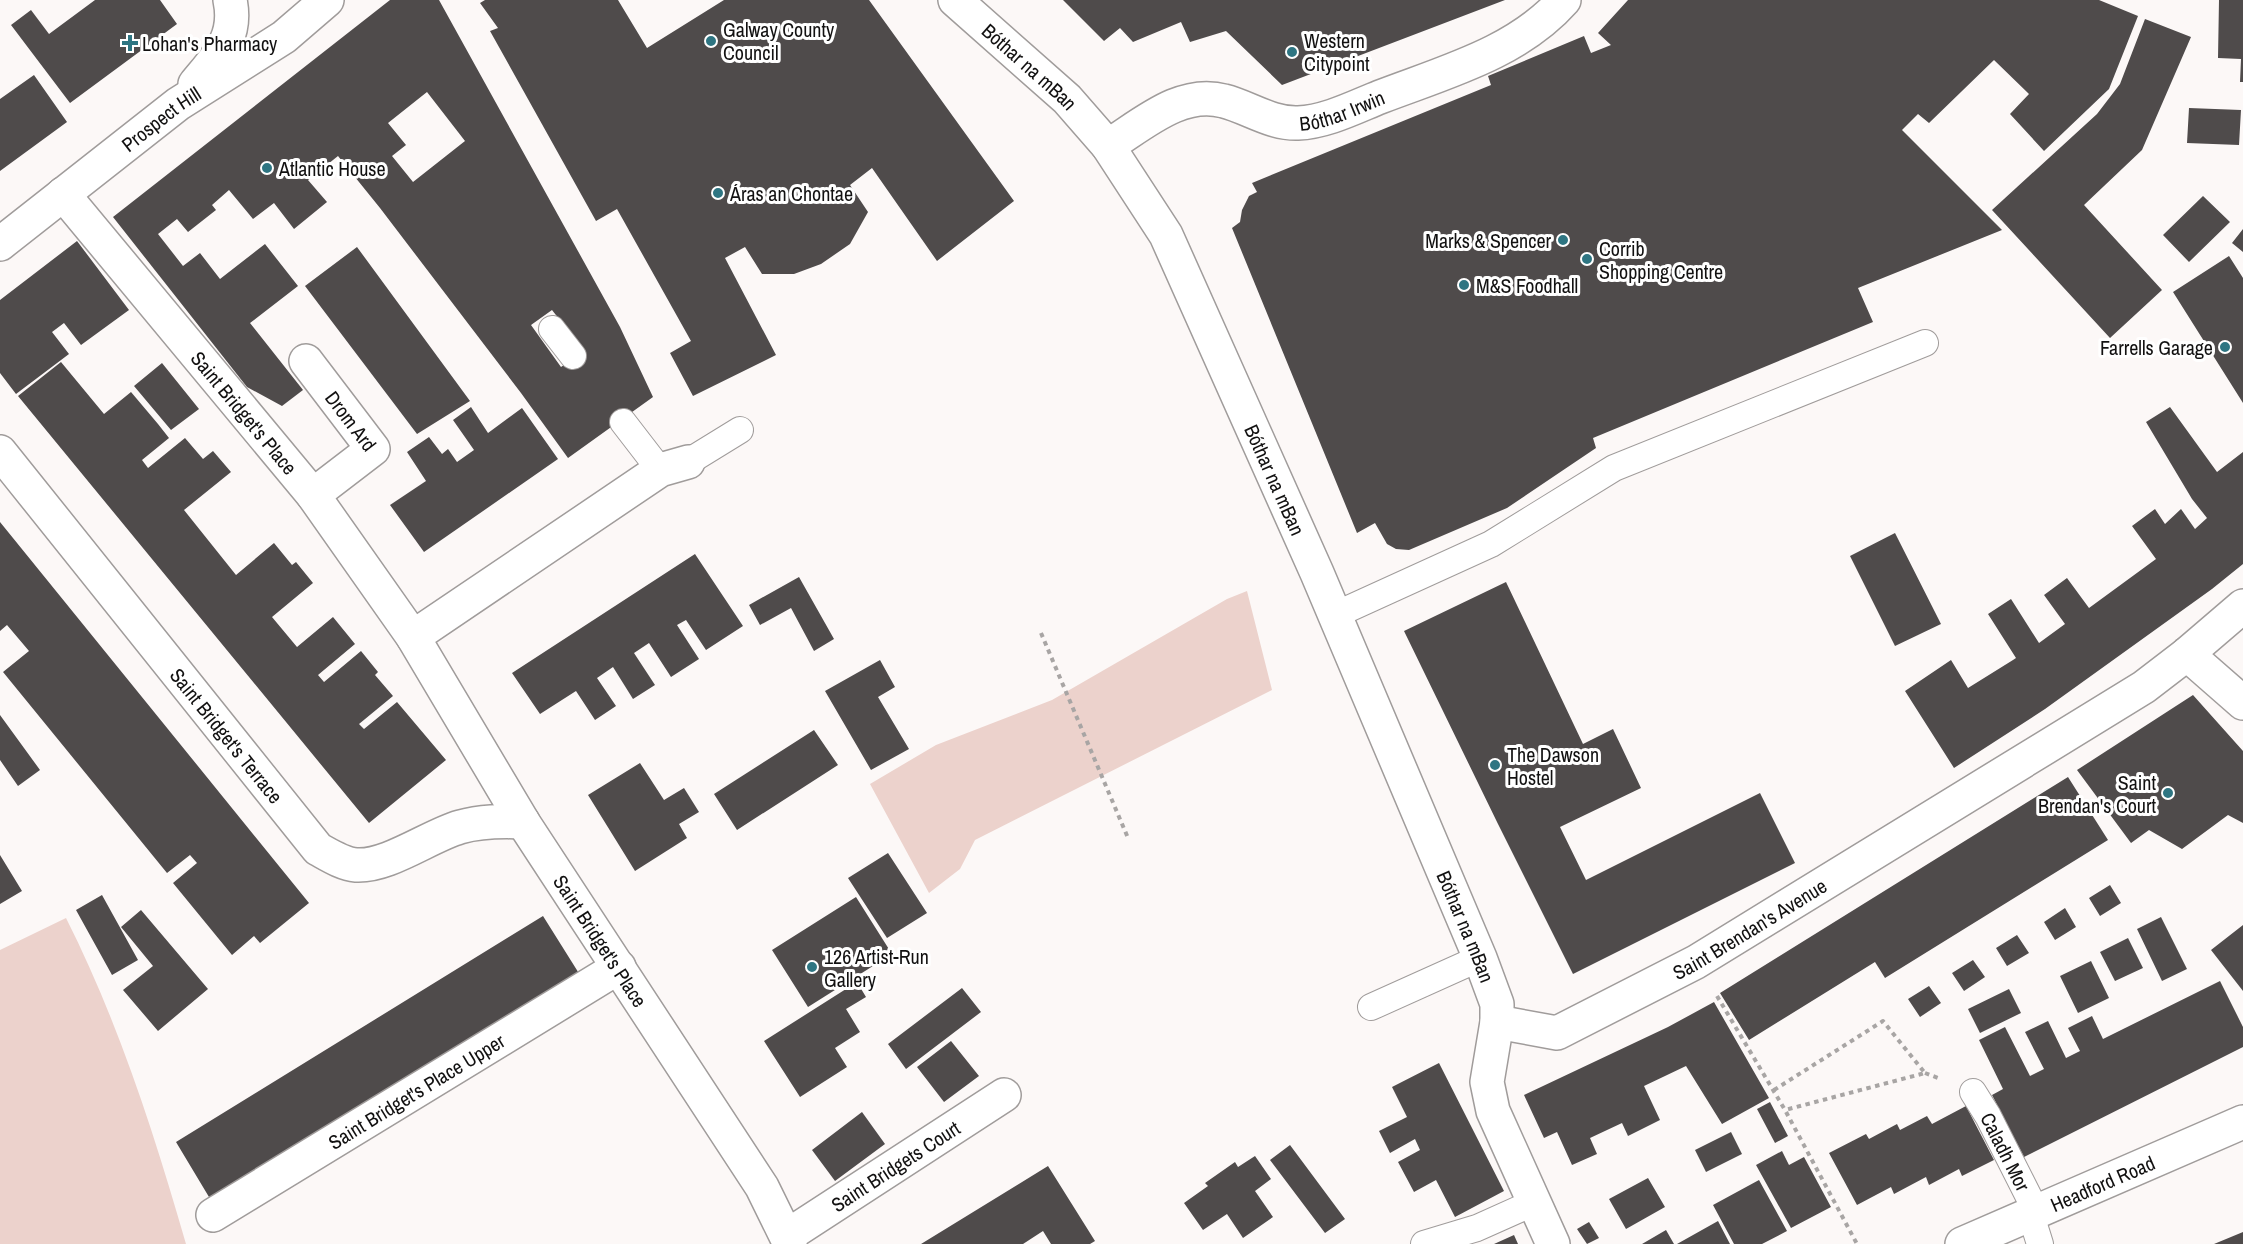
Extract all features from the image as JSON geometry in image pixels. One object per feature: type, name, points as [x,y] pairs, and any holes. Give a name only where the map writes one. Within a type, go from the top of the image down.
[{"type":"street","points":[[178,104],[221,52],[230,35],[233,16],[230,0]]},
{"type":"street","name":"Prospect Hill","points":[[0,244],[178,104],[284,37],[327,0]]},
{"type":"street","name":"Bóthar na mBan","points":[[955,0],[1066,99],[1108,146],[1166,235],[1335,615],[1480,958],[1497,1004],[1497,1022]]},
{"type":"street","name":"Bóthar Irwin","points":[[1108,146],[1170,106],[1198,99],[1223,100],[1273,119],[1298,123],[1329,117],[1486,56],[1519,38],[1551,15],[1564,0]]},
{"type":"street","name":"Saint Bridget's Place","points":[[63,195],[313,495],[413,637],[523,822],[762,1187],[789,1240]]},
{"type":"street","name":"Drom Ard","points":[[306,361],[373,449],[313,495]]},
{"type":"street","name":"Saint Bridget's Terrace","points":[[0,452],[318,849],[355,865],[373,863],[458,827],[490,820],[523,822]]},
{"type":"street","points":[[413,637],[674,466]]},
{"type":"street","name":"Saint Brendan's Avenue","points":[[1497,1022],[1557,1033],[1696,962],[2144,687],[2243,606]]},
{"type":"street","points":[[2187,654],[2243,703]]},
{"type":"street","name":"Saint Bridget's Place Upper","points":[[213,1215],[619,967]]},
{"type":"street","points":[[1497,1022],[1487,1082],[1489,1097],[1493,1111],[1553,1244]]},
{"type":"street","name":"Saint Bridgets Court","points":[[789,1240],[1004,1095]]},
{"type":"street","name":"Headford Road","points":[[1962,1244],[2036,1224],[2243,1122]]},
{"type":"lane","points":[[552,329],[573,356]]},
{"type":"lane","points":[[1335,615],[1491,544],[1614,468],[1925,343]]},
{"type":"lane","points":[[623,422],[674,466],[740,430]]},
{"type":"lane","points":[[1371,1008],[1480,958]]},
{"type":"lane","name":"Caladh Mor","points":[[1972,1092],[1988,1116],[2036,1224]]},
{"type":"lane","points":[[1424,1244],[1478,1228],[1535,1202]]},
{"type":"path","points":[[1041,633],[1128,838]]},
{"type":"path","points":[[1696,962],[1774,1090],[1857,1244]]},
{"type":"path","points":[[1774,1090],[1883,1021],[1925,1073],[1785,1110]]},
{"type":"shaded area","points":[[1247,591],[1272,690],[975,840],[960,869],[929,893],[870,784],[936,745],[1052,700],[1227,599]]},
{"type":"shaded area","points":[[66,918],[102,997],[134,1078],[186,1244],[0,1244],[0,950]]},
{"type":"building","points":[[95,0],[160,0],[177,24],[70,103],[11,25],[31,10],[49,34]]},
{"type":"building","points":[[390,0],[439,0],[620,327],[653,397],[568,458],[521,393],[338,156],[308,180],[327,202],[294,229],[274,203],[253,219],[229,190],[212,205],[216,210],[188,232],[177,219],[158,234],[183,266],[200,253],[220,279],[265,244],[298,286],[250,323],[303,390],[282,406],[247,387],[113,217]],"holes":[[[427,92],[465,141],[413,182],[392,156],[406,145],[388,123]],[[552,310],[584,351],[561,367],[531,325]]]},
{"type":"building","name":"Áras an Chontae","points":[[485,0],[618,0],[647,48],[724,0],[869,0],[1014,201],[937,261],[872,168],[850,185],[868,212],[850,244],[821,264],[794,274],[762,274],[745,247],[725,258],[776,355],[693,396],[670,353],[691,341],[617,209],[596,221],[490,31],[498,28],[480,3]]},
{"type":"building","name":"Western Citypoint","points":[[1063,0],[1505,0],[1282,85],[1226,31],[1190,42],[1181,22],[1133,42],[1120,28],[1104,41]]},
{"type":"building","name":"Corrib Shopping Centre","points":[[1628,0],[2099,0],[2138,16],[2109,89],[2044,151],[2010,114],[2029,94],[1994,60],[1929,123],[1918,114],[1902,130],[2002,230],[1858,288],[1873,322],[1593,438],[1596,448],[1507,508],[1409,550],[1396,549],[1387,544],[1375,523],[1357,533],[1232,228],[1240,222],[1242,210],[1249,196],[1257,192],[1252,183],[1491,85],[1488,76],[1584,36],[1591,53],[1611,45],[1598,33]]},
{"type":"building","points":[[2219,0],[2243,0],[2243,82],[2240,82],[2241,59],[2218,58]]},
{"type":"building","points":[[2145,19],[2191,37],[2142,150],[2084,205],[2162,290],[2110,338],[1992,210],[2097,114],[2120,84]]},
{"type":"building","points":[[34,75],[67,122],[0,171],[0,99]]},
{"type":"building","points":[[2189,108],[2241,110],[2239,145],[2187,143]]},
{"type":"building","points":[[2203,196],[2230,222],[2189,262],[2163,235]]},
{"type":"building","points":[[2243,229],[2243,252],[2232,243]]},
{"type":"building","points":[[77,241],[129,310],[81,345],[64,323],[52,332],[69,354],[16,394],[0,373],[0,300]]},
{"type":"building","points":[[357,247],[470,401],[417,434],[305,286]]},
{"type":"building","name":"Farrells Garage","points":[[2229,256],[2243,278],[2243,403],[2173,292]]},
{"type":"building","points":[[61,362],[104,414],[131,392],[158,424],[169,438],[142,460],[148,468],[185,438],[203,459],[213,451],[231,472],[184,510],[236,575],[274,543],[292,565],[296,562],[313,583],[272,617],[297,647],[333,617],[355,644],[318,675],[324,682],[361,651],[378,672],[375,675],[393,696],[359,724],[364,729],[397,702],[446,760],[369,823],[18,396]]},
{"type":"building","points":[[162,363],[199,409],[171,430],[134,386]]},
{"type":"building","points":[[471,407],[488,433],[522,408],[558,459],[424,552],[390,505],[426,481],[407,452],[429,437],[442,454],[448,449],[457,462],[474,450],[453,420]]},
{"type":"building","points":[[2170,407],[2217,472],[2243,452],[2243,564],[2212,589],[2045,709],[1954,768],[1905,691],[1951,660],[1968,688],[2016,658],[1988,614],[2011,599],[2039,643],[2065,624],[2044,595],[2067,578],[2089,608],[2156,559],[2132,526],[2155,509],[2165,524],[2181,509],[2195,529],[2207,518],[2192,499],[2146,422]]},
{"type":"building","points":[[0,522],[309,903],[260,943],[254,936],[232,955],[173,883],[197,863],[190,855],[167,873],[3,672],[29,651],[7,625],[0,631]]},
{"type":"building","points":[[1895,533],[1941,624],[1895,646],[1850,556]]},
{"type":"building","points":[[695,554],[743,626],[706,650],[686,620],[677,625],[699,659],[671,677],[649,643],[634,653],[655,685],[633,699],[613,667],[597,678],[616,706],[595,720],[576,691],[540,714],[512,673]]},
{"type":"building","points":[[799,577],[834,639],[814,651],[791,608],[760,625],[749,605]]},
{"type":"building","points":[[1506,582],[1583,744],[1613,729],[1641,788],[1560,827],[1586,880],[1760,793],[1795,863],[1573,974],[1404,631]]},
{"type":"building","points":[[880,660],[895,687],[878,697],[909,749],[871,770],[825,691]]},
{"type":"building","name":"Saint Brendan's Court","points":[[2193,695],[2243,751],[2243,823],[2228,815],[2182,849],[2149,830],[2131,843],[2077,770]]},
{"type":"building","points":[[0,715],[40,770],[18,786],[0,760]]},
{"type":"building","points":[[814,730],[838,765],[737,830],[714,794]]},
{"type":"building","points":[[640,763],[664,800],[684,788],[699,812],[679,824],[687,838],[635,871],[588,795]]},
{"type":"building","points":[[2068,777],[2108,840],[1885,978],[1875,962],[1749,1040],[1720,993]]},
{"type":"building","points":[[888,853],[927,913],[887,938],[848,878]]},
{"type":"building","points":[[0,855],[22,891],[0,904]]},
{"type":"building","points":[[2110,885],[2121,903],[2100,916],[2089,898]]},
{"type":"building","points":[[102,895],[138,960],[112,975],[76,910]]},
{"type":"building","points":[[856,897],[892,954],[808,1007],[772,950]]},
{"type":"building","points":[[2065,908],[2076,927],[2055,940],[2044,922]]},
{"type":"building","points":[[141,910],[208,989],[158,1031],[123,990],[153,966],[121,927]]},
{"type":"building","points":[[543,916],[580,975],[212,1202],[176,1142]]},
{"type":"building","points":[[2161,917],[2187,969],[2162,981],[2137,929]]},
{"type":"building","points":[[2243,925],[2243,991],[2211,950]]},
{"type":"building","points":[[2017,935],[2029,953],[2007,966],[1996,948]]},
{"type":"building","points":[[2128,938],[2143,968],[2115,981],[2100,952]]},
{"type":"building","points":[[1973,960],[1985,977],[1964,991],[1952,973]]},
{"type":"building","points":[[2091,961],[2109,998],[2078,1013],[2060,976]]},
{"type":"building","points":[[2220,981],[2243,1027],[2243,1047],[2024,1157],[1992,1095],[2003,1089],[1979,1040],[2005,1027],[2030,1076],[2044,1069],[2025,1032],[2048,1021],[2066,1058],[2080,1051],[2068,1028],[2092,1016],[2103,1039]]},
{"type":"building","points":[[857,982],[866,997],[846,1009],[860,1032],[835,1048],[847,1067],[800,1097],[764,1041]]},
{"type":"building","points":[[1929,986],[1941,1003],[1920,1017],[1908,999]]},
{"type":"building","points":[[962,988],[981,1012],[906,1069],[888,1044]]},
{"type":"building","points":[[2009,989],[2021,1013],[1980,1033],[1968,1009]]},
{"type":"building","points":[[1714,1002],[1769,1098],[1722,1124],[1686,1066],[1644,1086],[1660,1120],[1628,1136],[1622,1123],[1590,1138],[1597,1154],[1572,1165],[1557,1132],[1544,1138],[1524,1095],[1668,1027]]},
{"type":"building","points":[[951,1041],[979,1076],[944,1102],[917,1067]]},
{"type":"building","points":[[1439,1063],[1504,1191],[1455,1217],[1436,1180],[1414,1192],[1398,1162],[1420,1150],[1415,1139],[1390,1153],[1379,1131],[1407,1117],[1392,1087]]},
{"type":"building","points":[[1770,1102],[1788,1136],[1775,1143],[1757,1109]]},
{"type":"building","points":[[1966,1106],[1994,1160],[1962,1176],[1959,1169],[1929,1185],[1926,1177],[1894,1194],[1891,1187],[1857,1205],[1829,1153],[1866,1134],[1869,1139],[1897,1124],[1900,1130],[1927,1116],[1932,1124]]},
{"type":"building","points":[[862,1112],[885,1144],[835,1181],[812,1150]]},
{"type":"building","points":[[1731,1132],[1742,1154],[1706,1172],[1695,1150]]},
{"type":"building","points":[[1290,1145],[1345,1219],[1325,1233],[1270,1160]]},
{"type":"building","points":[[1782,1151],[1789,1165],[1804,1157],[1831,1207],[1791,1228],[1756,1165]]},
{"type":"building","points":[[1255,1156],[1271,1179],[1255,1191],[1273,1217],[1243,1238],[1227,1214],[1203,1230],[1184,1203],[1208,1186],[1205,1183],[1235,1162],[1238,1167]]},
{"type":"building","points":[[1048,1166],[1095,1241],[1090,1244],[1051,1244],[1043,1231],[1023,1244],[921,1244]]},
{"type":"building","points":[[1648,1178],[1665,1207],[1626,1229],[1609,1199]]},
{"type":"building","points":[[1759,1180],[1787,1231],[1762,1244],[1734,1244],[1713,1205]]},
{"type":"building","points":[[1718,1221],[1730,1244],[1677,1244]]},
{"type":"building","points":[[1589,1222],[1599,1238],[1587,1244],[1577,1229]]},
{"type":"building","points":[[1666,1230],[1674,1244],[1642,1244]]},
{"type":"building","points":[[2243,1232],[2243,1244],[2214,1244]]},
{"type":"building","points":[[1514,1235],[1518,1244],[1494,1244]]},
{"type":"place","name":"Galway County Council","points":[[711,41]]},
{"type":"place","name":"Lohan's Pharmacy","points":[[130,43]]},
{"type":"place","name":"Western Citypoint","points":[[1292,52]]},
{"type":"place","name":"Atlantic House","points":[[267,168]]},
{"type":"place","name":"Áras an Chontae","points":[[718,193]]},
{"type":"place","name":"Marks & Spencer","points":[[1563,240]]},
{"type":"place","name":"Corrib Shopping Centre","points":[[1587,259]]},
{"type":"place","name":"M&S Foodhall","points":[[1464,285]]},
{"type":"place","name":"Farrells Garage","points":[[2225,347]]},
{"type":"place","name":"The Dawson Hostel","points":[[1495,765]]},
{"type":"place","name":"Saint Brendan's Court","points":[[2168,793]]},
{"type":"place","name":"126 Artist-Run Gallery","points":[[812,967]]}]
